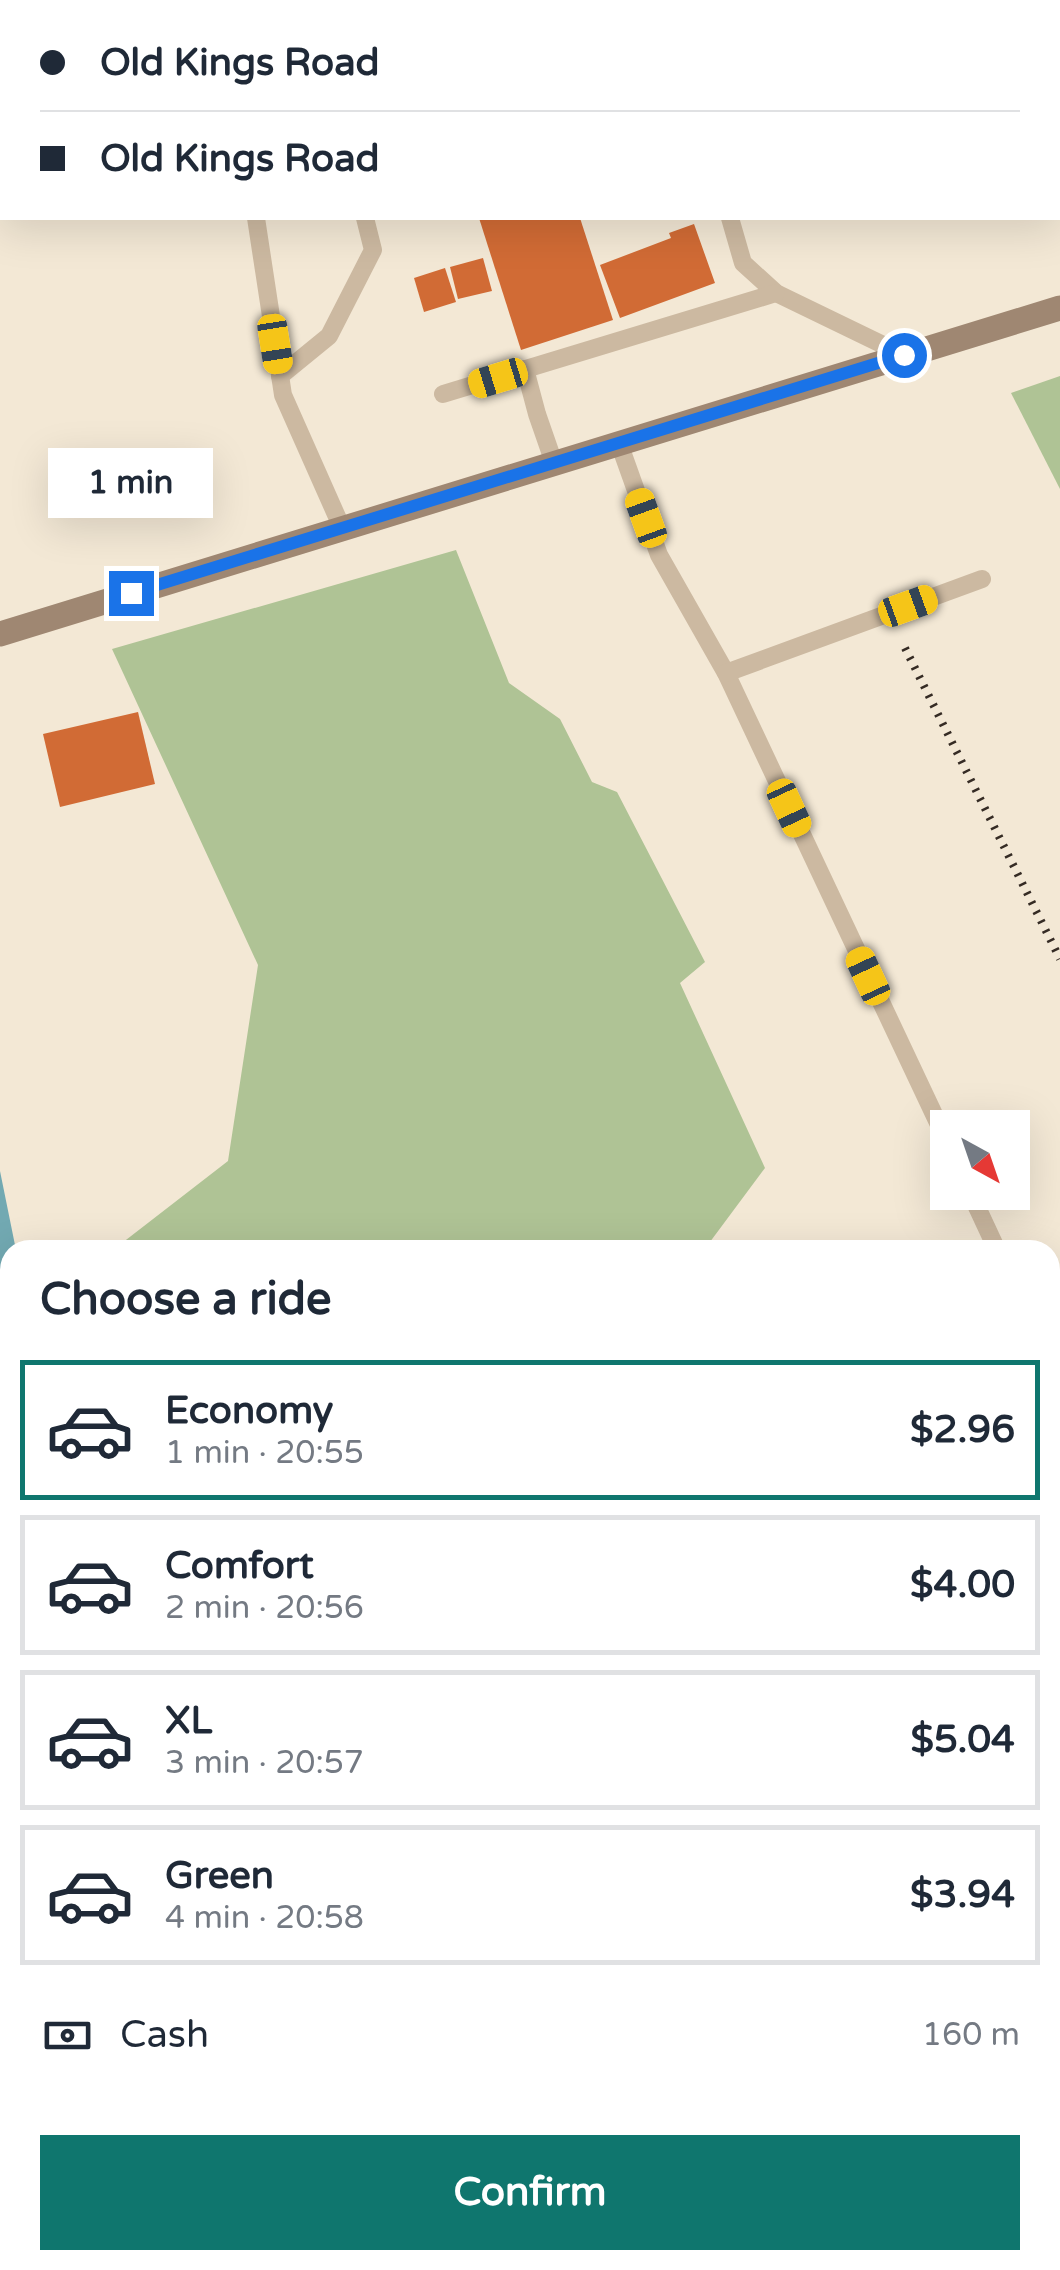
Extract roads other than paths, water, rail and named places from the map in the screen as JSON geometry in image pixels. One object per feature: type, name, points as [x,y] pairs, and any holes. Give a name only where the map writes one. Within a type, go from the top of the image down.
[{"type":"street","points":[[0,634],[1060,308]]},
{"type":"lane","points":[[256,220],[283,395],[342,528]]},
{"type":"lane","points":[[280,376],[329,336],[373,250],[366,220]]},
{"type":"lane","points":[[731,220],[743,263],[776,294],[904,355]]},
{"type":"lane","points":[[443,394],[776,294]]},
{"type":"lane","points":[[525,369],[554,463]]},
{"type":"lane","points":[[619,443],[659,555],[726,673],[932,1110]]},
{"type":"lane","points":[[726,673],[982,579]]},
{"type":"lane","points":[[978,1210],[992,1240]]},
{"type":"water","points":[[0,1171],[14,1240],[0,1240]]},
{"type":"railway","points":[[905,648],[1060,959]]}]
